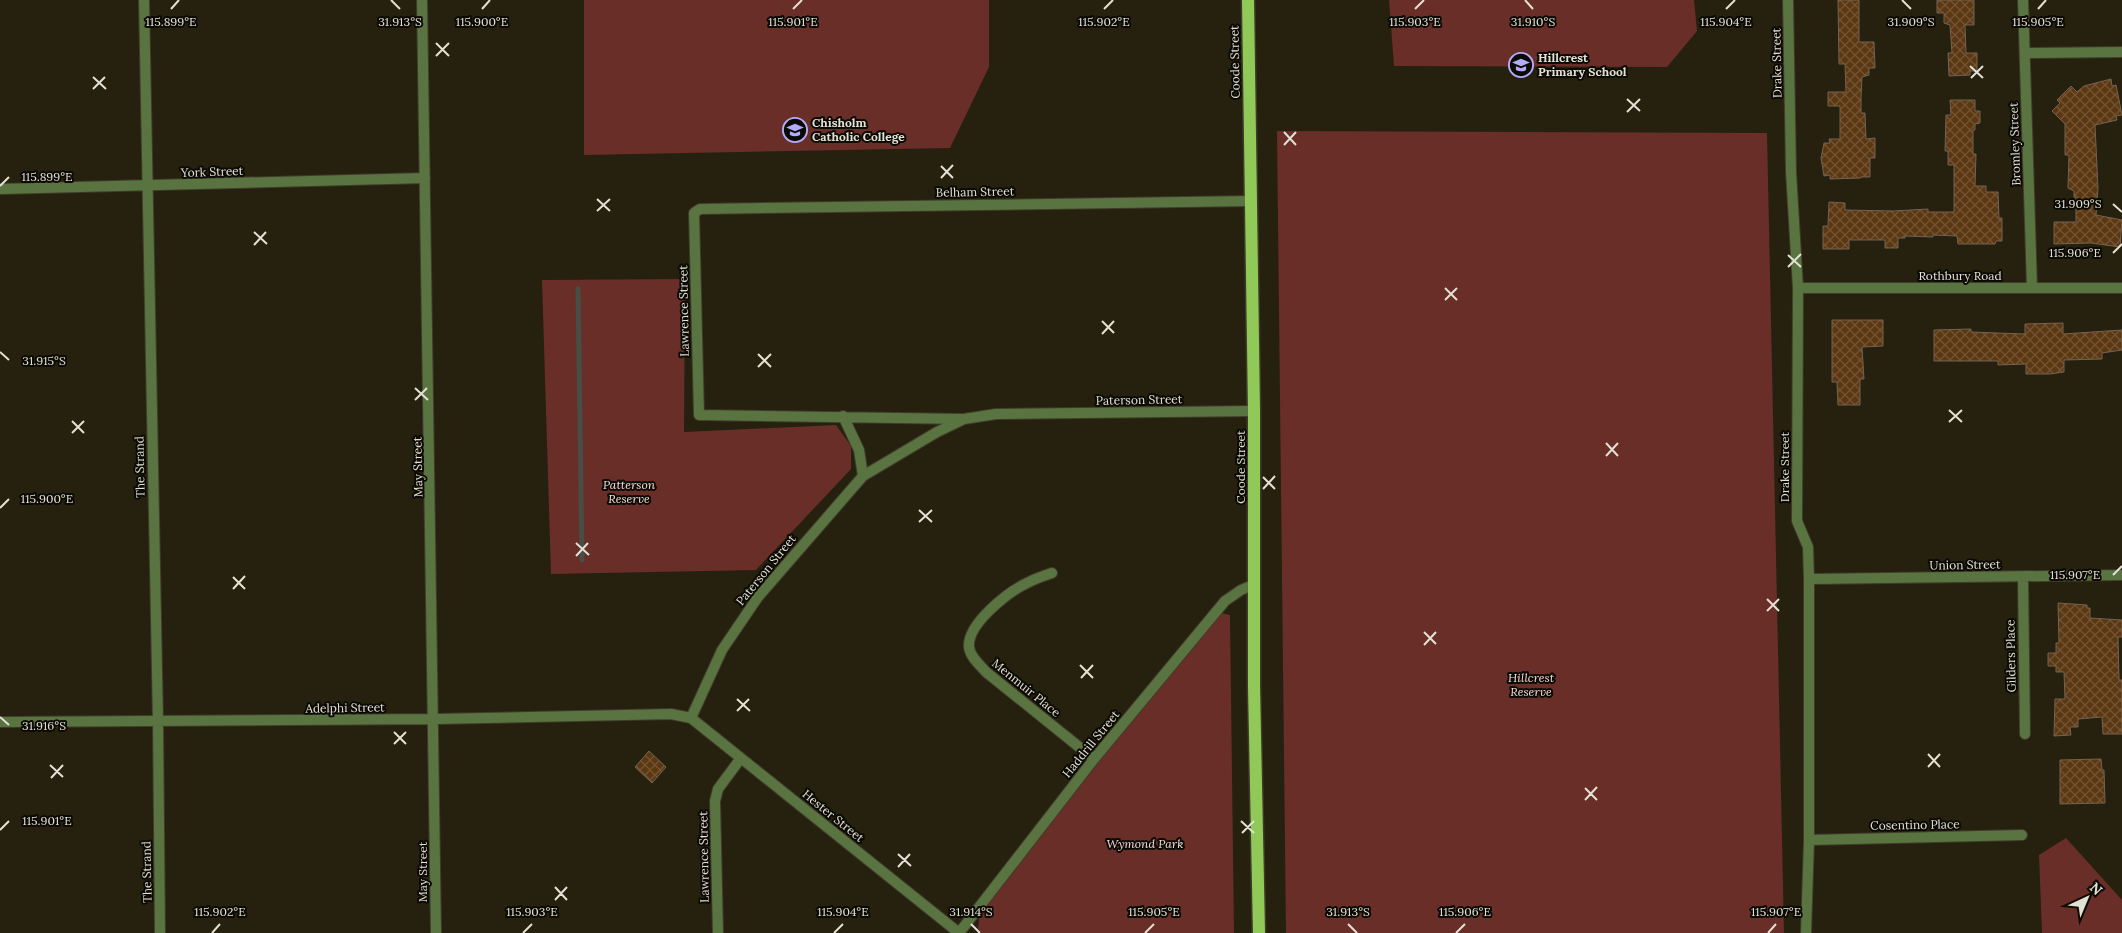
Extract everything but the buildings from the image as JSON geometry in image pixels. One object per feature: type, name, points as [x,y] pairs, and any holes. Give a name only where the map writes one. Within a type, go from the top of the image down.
[{"type":"main road","name":"Coode Street","points":[[1248,0],[1259,933]]},
{"type":"street","name":"The Strand","points":[[144,0],[158,722],[160,933]]},
{"type":"street","name":"May Street","points":[[422,0],[435,719],[436,933]]},
{"type":"street","name":"Drake Street","points":[[1788,0],[1792,172],[1798,288],[1797,521],[1808,546],[1809,579],[1809,840],[1806,933]]},
{"type":"street","name":"Bromley Street","points":[[2023,0],[2032,288]]},
{"type":"street","points":[[2025,53],[2122,52]]},
{"type":"street","name":"York Street","points":[[0,189],[148,187],[425,178]]},
{"type":"street","name":"Belham Street","points":[[700,209],[1251,201]]},
{"type":"street","name":"Lawrence Street","points":[[698,415],[694,213],[700,209]]},
{"type":"street","name":"Rothbury Road","points":[[1798,288],[2122,288]]},
{"type":"street","name":"Paterson Street","points":[[698,415],[964,419],[996,414],[1254,411]]},
{"type":"street","points":[[843,416],[859,450],[863,476]]},
{"type":"street","name":"Paterson Street","points":[[691,718],[722,650],[758,598],[863,476],[937,432],[964,419]]},
{"type":"street","name":"Menmuir Place","points":[[1052,573],[1026,583],[992,607],[972,632],[968,646],[972,657],[986,672],[1094,759]]},
{"type":"street","name":"Union Street","points":[[1809,579],[2122,575]]},
{"type":"street","name":"Gilders Place","points":[[2023,577],[2025,734]]},
{"type":"street","name":"Haddrill Street","points":[[959,933],[1094,759],[1225,601],[1241,590],[1255,584]]},
{"type":"street","name":"Adelphi Street","points":[[0,722],[435,719],[671,714],[691,718]]},
{"type":"street","name":"Hester Street","points":[[691,718],[959,933]]},
{"type":"street","name":"Lawrence Street","points":[[718,933],[715,801],[718,789],[741,758]]},
{"type":"street","name":"Cosentino Place","points":[[1809,840],[2022,835]]},
{"type":"green space","points":[[584,0],[989,0],[989,67],[950,148],[584,155]]},
{"type":"green space","points":[[1389,0],[1694,0],[1697,31],[1667,67],[1394,66]]},
{"type":"green space","name":"Hillcrest Reserve","points":[[1277,131],[1767,133],[1784,933],[1286,933]]},
{"type":"green space","name":"Patterson Reserve","points":[[685,279],[684,432],[836,425],[851,446],[851,469],[756,570],[551,574],[542,280]]},
{"type":"green space","name":"Wymond Park","points":[[1217,612],[1230,615],[1234,933],[982,933],[978,929],[980,909]]},
{"type":"green space","points":[[2066,838],[2122,900],[2122,933],[2042,933],[2039,855]]},
{"type":"waterway","points":[[578,289],[582,560]]},
{"type":"place","name":"Hillcrest Primary School","points":[[1521,65]]},
{"type":"place","name":"Chisholm Catholic College","points":[[795,130]]}]
